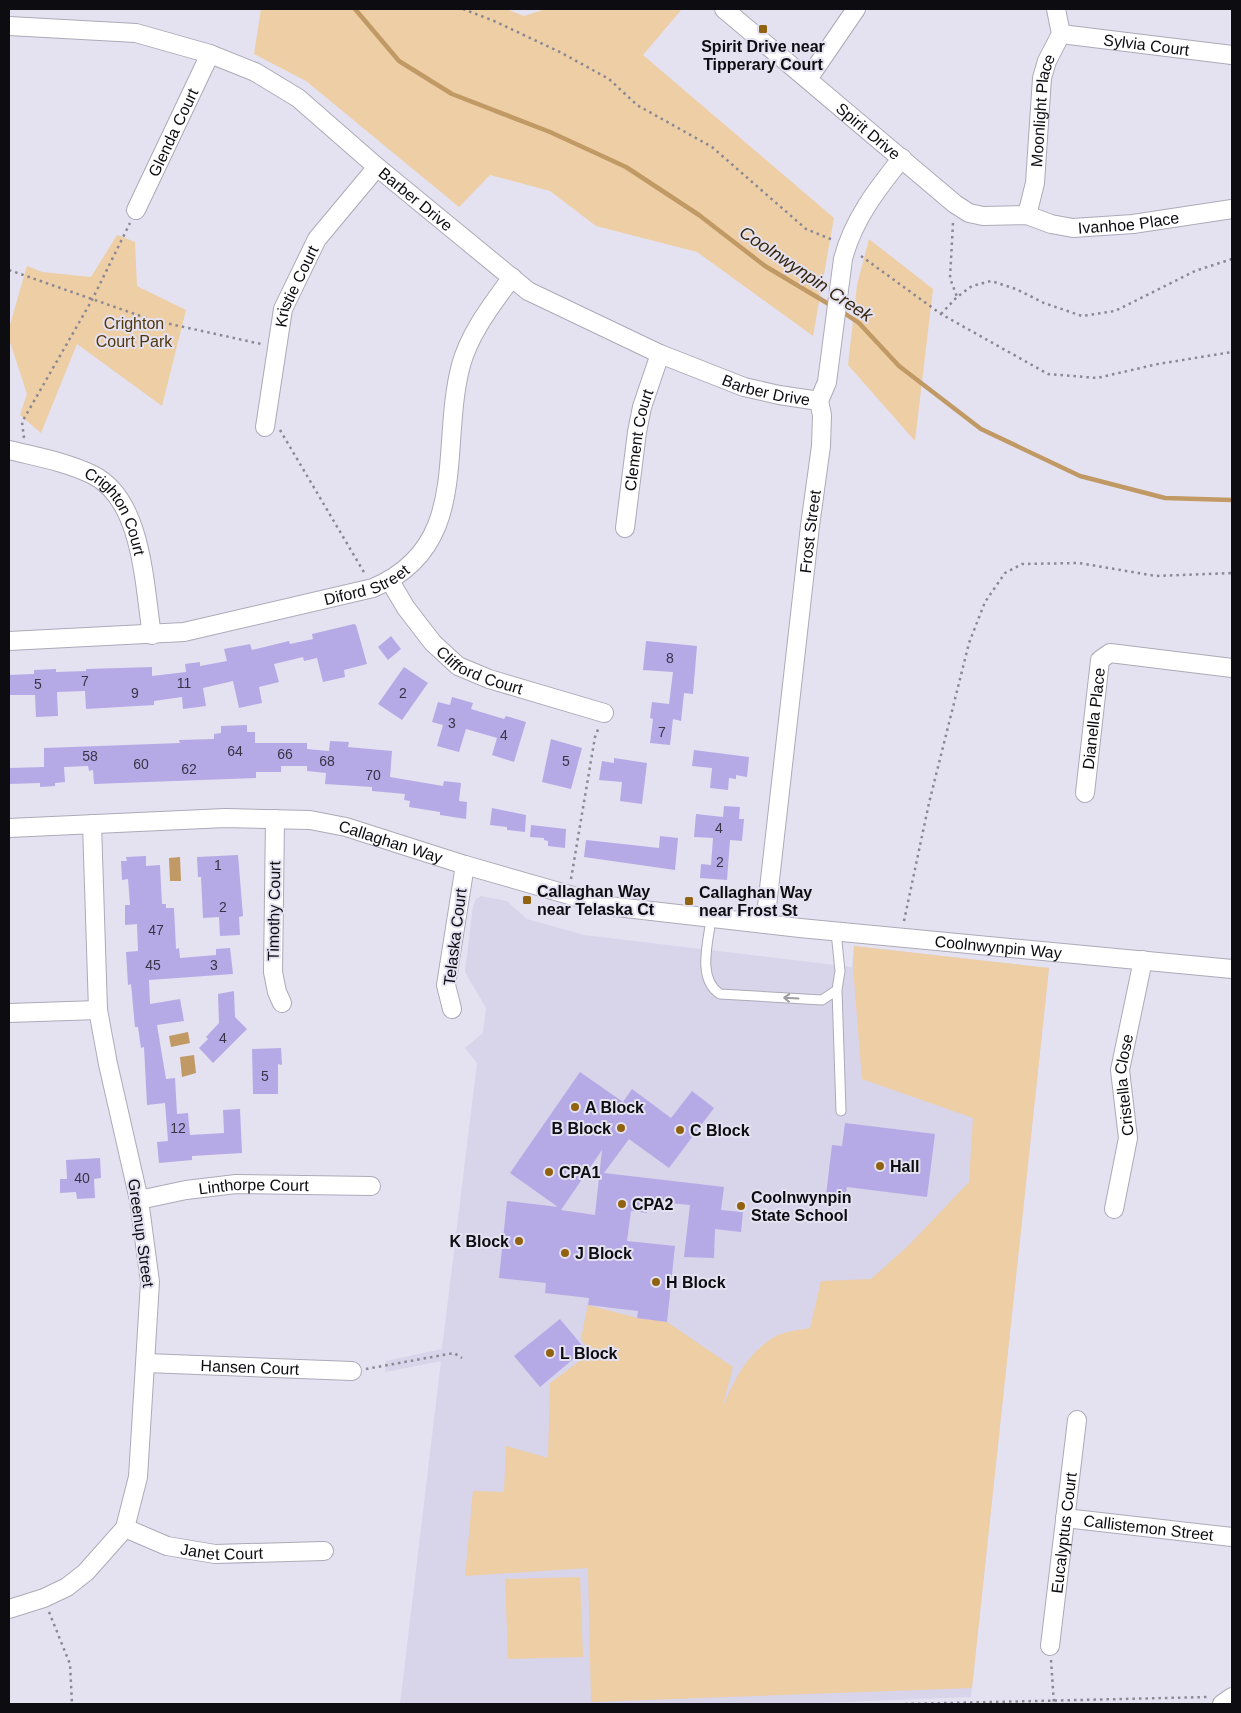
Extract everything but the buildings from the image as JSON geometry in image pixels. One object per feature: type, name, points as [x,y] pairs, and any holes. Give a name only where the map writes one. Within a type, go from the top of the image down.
[{"type":"street","name":"Spirit Drive","points":[[724,9],[955,204],[969,213],[983,216],[1027,215]]},
{"type":"street","points":[[808,78],[856,9]]},
{"type":"street","name":"Moonlight Place","points":[[1027,215],[1035,183],[1042,78],[1047,61],[1061,34],[1056,9]]},
{"type":"street","name":"Barber Drive","points":[[9,26],[136,33],[210,54],[255,72],[298,98],[377,167],[528,291],[660,354],[744,387],[779,396],[819,401]]},
{"type":"street","name":"Sylvia Court","points":[[1061,34],[1232,54]]},
{"type":"street","name":"Glenda Court","points":[[136,210],[210,54]]},
{"type":"street","name":"Frost Street","points":[[765,924],[810,526],[821,446],[822,415],[819,401],[827,382],[844,252],[864,208],[902,158]]},
{"type":"street","name":"Kristie Court","points":[[265,427],[283,308],[317,239],[377,167]]},
{"type":"street","name":"Ivanhoe Place","points":[[1027,215],[1051,224],[1073,228],[1133,224],[1232,209]]},
{"type":"street","name":"Diford Street","points":[[9,641],[152,635],[208,627],[373,588],[390,581],[416,560],[435,534],[444,506],[461,365],[477,325],[512,277]]},
{"type":"street","name":"Clement Court","points":[[625,528],[642,407],[660,354]]},
{"type":"street","name":"Crighton Court","points":[[17,452],[74,466],[95,476],[110,487],[136,534],[152,635]]},
{"type":"street","name":"Clifford Court","points":[[390,581],[406,608],[433,643],[458,666],[489,679],[604,713]]},
{"type":"street","name":"Dianella Place","points":[[1085,793],[1100,660],[1110,653],[1232,668]]},
{"type":"street","name":"Callaghan Way","points":[[9,828],[225,818],[310,820],[346,827],[465,865],[608,906],[765,924]]},
{"type":"street","name":"Timothy Court","points":[[275,819],[273,972],[277,992],[282,1003]]},
{"type":"street","name":"Greenup Street","points":[[9,1608],[44,1598],[67,1586],[86,1572],[125,1528],[138,1477],[150,1282],[139,1200],[108,1064],[98,1010],[92,824]]},
{"type":"street","name":"Telaska Court","points":[[452,1009],[446,985],[465,865]]},
{"type":"street","name":"Coolnwynpin Way","points":[[765,924],[1232,969]]},
{"type":"street","name":"Cristella Close","points":[[1114,1209],[1128,1138],[1120,1070],[1143,960]]},
{"type":"street","points":[[9,1013],[98,1010]]},
{"type":"street","name":"Linthorpe Court","points":[[139,1200],[186,1190],[236,1184],[371,1186]]},
{"type":"street","name":"Hansen Court","points":[[146,1364],[352,1371]]},
{"type":"street","name":"Eucalyptus Court","points":[[1050,1646],[1077,1420]]},
{"type":"street","name":"Callistemon Street","points":[[1065,1518],[1232,1537]]},
{"type":"street","name":"Janet Court","points":[[125,1528],[167,1546],[215,1554],[324,1551]]},
{"type":"street","points":[[1222,1704],[1232,1697]]},
{"type":"lane","points":[[711,919],[705,970],[712,988],[720,994],[822,1000],[837,990]]},
{"type":"lane","points":[[836,932],[840,971],[837,990],[841,1111]]},
{"type":"path","points":[[463,9],[535,40],[609,79],[637,105],[712,147],[806,229],[907,287],[941,314],[1048,374],[1097,378],[1232,352]]},
{"type":"path","points":[[955,204],[950,278],[957,297]]},
{"type":"path","points":[[17,452],[22,422],[92,300],[136,210]]},
{"type":"path","points":[[941,314],[957,297],[972,286],[991,281],[1016,289],[1044,303],[1082,316],[1115,310],[1195,271],[1232,259]]},
{"type":"path","points":[[9,270],[152,320],[277,348]]},
{"type":"path","points":[[265,427],[279,428],[373,588]]},
{"type":"path","points":[[901,937],[929,803],[969,643],[985,602],[1005,573],[1022,564],[1079,563],[1156,576],[1232,573]]},
{"type":"path","points":[[568,895],[595,737],[604,713]]},
{"type":"path","points":[[352,1371],[378,1368],[454,1353],[462,1358]]},
{"type":"path","points":[[44,1598],[70,1664],[72,1704]]},
{"type":"path","points":[[1050,1646],[1054,1703]]},
{"type":"path","points":[[905,1704],[970,1701],[1054,1703],[1232,1697]]},
{"type":"shaded area","points":[[180,857],[181,881],[170,881],[169,858]]},
{"type":"shaded area","name":"Coolnwynpin State School","points":[[481,896],[507,901],[527,919],[584,935],[852,967],[854,946],[1049,968],[971,1697],[792,1704],[400,1704],[441,1361],[385,1372],[386,1361],[442,1349],[477,1063],[465,1048],[483,1033],[486,1008],[465,972],[473,906],[476,899]]},
{"type":"shaded area","points":[[188,1032],[190,1043],[171,1047],[169,1036]]},
{"type":"shaded area","points":[[194,1055],[196,1073],[182,1077],[180,1057]]},
{"type":"green space","points":[[261,9],[506,9],[524,16],[546,9],[682,9],[643,55],[834,218],[813,336],[697,252],[596,226],[550,191],[490,175],[459,207],[306,81],[254,54]]},
{"type":"green space","name":"Crighton Court Park","points":[[117,235],[135,242],[137,286],[186,310],[162,406],[77,344],[41,433],[20,415],[27,394],[9,339],[9,328],[27,266],[42,272],[91,277]]},
{"type":"green space","points":[[869,239],[933,289],[915,441],[848,365],[857,285]]},
{"type":"green space","points":[[854,946],[1049,968],[972,1688],[591,1702],[588,1568],[465,1576],[473,1491],[504,1492],[506,1446],[548,1458],[550,1383],[584,1358],[586,1347],[581,1338],[588,1305],[637,1318],[667,1322],[733,1367],[722,1409],[731,1388],[749,1359],[757,1350],[780,1334],[810,1328],[821,1281],[871,1279],[908,1246],[969,1182],[973,1118],[862,1079],[853,967]]},
{"type":"green space","points":[[580,1577],[583,1657],[508,1659],[505,1579]]},
{"type":"waterway","name":"Coolnwynpin Creek","points":[[355,9],[399,61],[452,94],[550,132],[626,167],[699,215],[765,266],[832,306]]},
{"type":"waterway","name":"Coolnwynpin Creek","points":[[841,311],[859,323],[899,366],[981,429],[1080,476],[1165,498],[1232,500]]},
{"type":"place","name":"Spirit Drive near Tipperary Court","points":[[763,29]]},
{"type":"place","name":"Callaghan Way near Telaska Ct","points":[[527,900]]},
{"type":"place","name":"Callaghan Way near Frost St","points":[[689,901]]},
{"type":"place","name":"A Block","points":[[575,1107]]},
{"type":"place","name":"B Block","points":[[621,1128]]},
{"type":"place","name":"C Block","points":[[680,1130]]},
{"type":"place","name":"Hall","points":[[880,1166]]},
{"type":"place","name":"CPA1","points":[[549,1172]]},
{"type":"place","name":"CPA2","points":[[622,1204]]},
{"type":"place","name":"Coolnwynpin State School","points":[[741,1206]]},
{"type":"place","name":"K Block","points":[[519,1241]]},
{"type":"place","name":"J Block","points":[[565,1253]]},
{"type":"place","name":"H Block","points":[[656,1282]]},
{"type":"place","name":"L Block","points":[[550,1353]]}]
